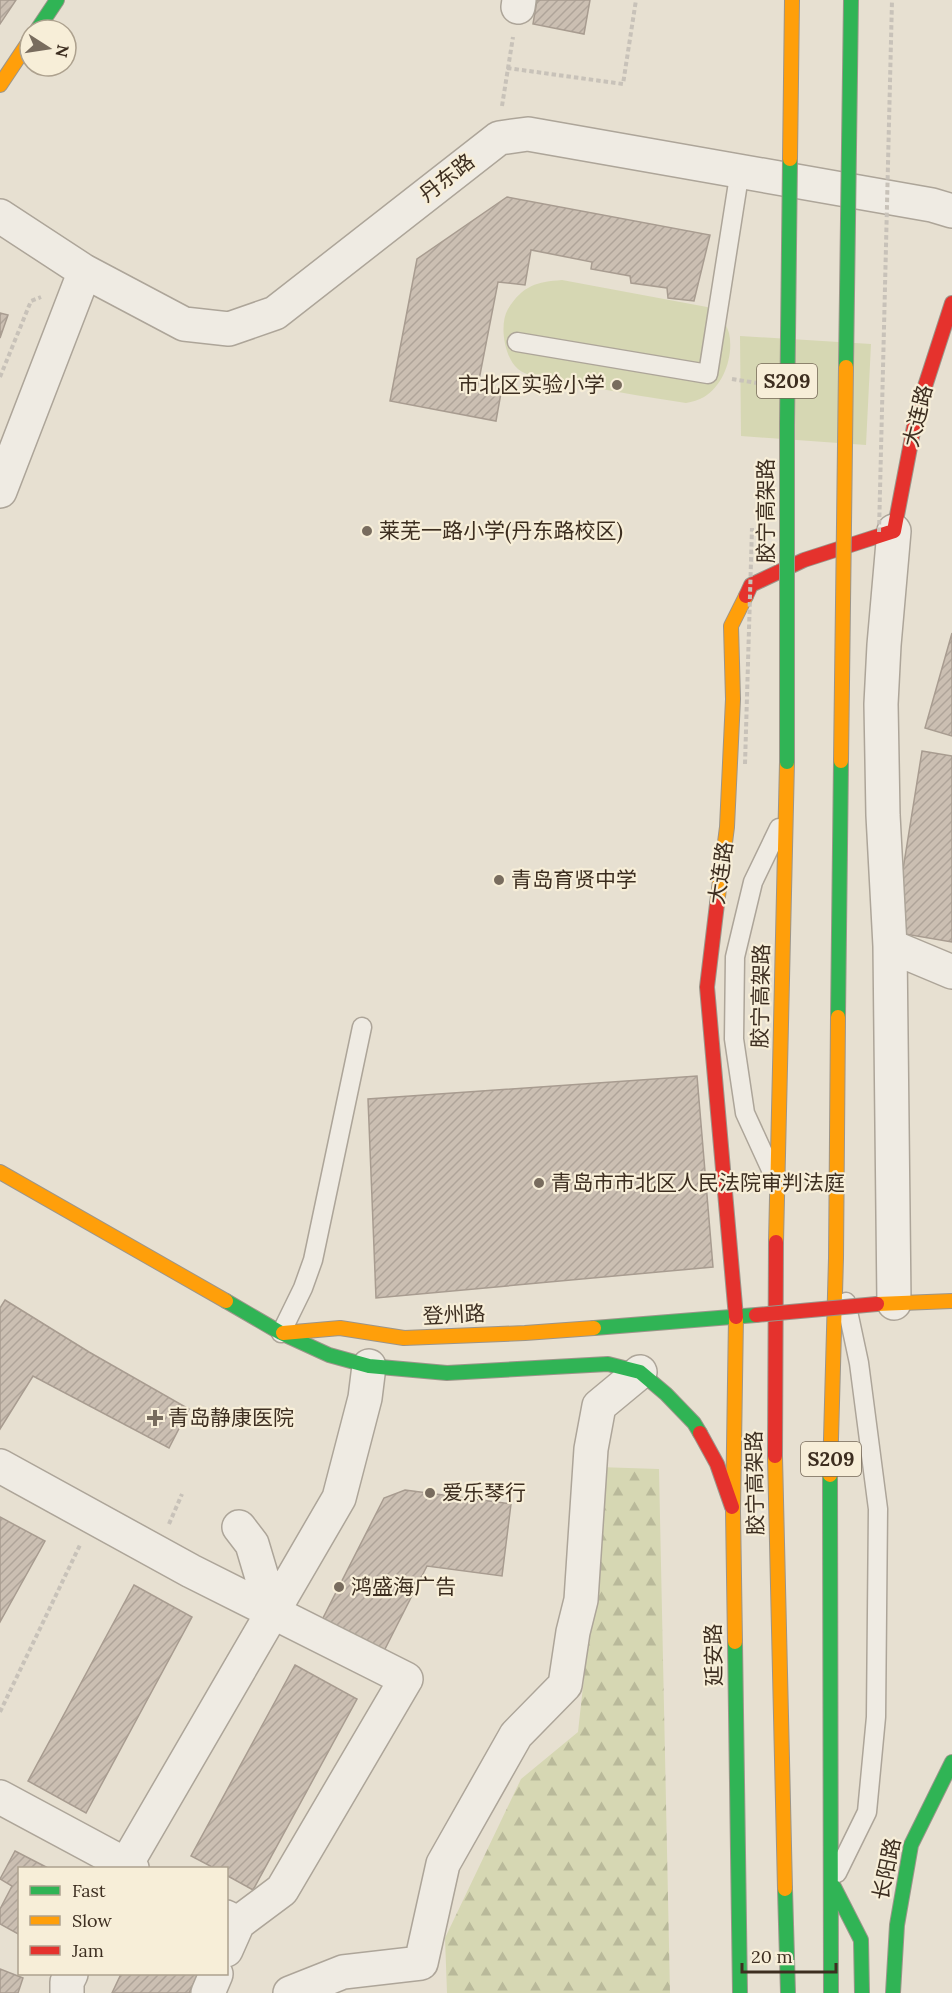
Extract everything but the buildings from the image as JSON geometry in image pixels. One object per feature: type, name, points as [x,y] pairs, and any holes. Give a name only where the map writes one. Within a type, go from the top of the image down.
[{"type":"main road","points":[[45,18],[57,0]]},
{"type":"main road","name":"胶宁高架路","points":[[788,1993],[775,1488],[777,1183],[787,762],[786,424],[792,0]]},
{"type":"main road","name":"S209","points":[[831,1993],[830,1491],[836,1258],[851,0]]},
{"type":"main road","points":[[0,85],[18,58]]},
{"type":"main road","name":"大连路","points":[[736,1317],[707,987],[727,827],[733,699],[731,626],[751,585],[804,560],[887,535],[917,411],[952,303]]},
{"type":"main road","points":[[0,1172],[281,1333],[329,1355],[369,1366],[447,1373],[608,1364],[640,1372],[666,1394],[694,1423],[717,1464],[733,1511]]},
{"type":"main road","name":"登州路","points":[[281,1333],[340,1328],[404,1338],[525,1333],[886,1304],[952,1301]]},
{"type":"main road","name":"延安路","points":[[736,1317],[733,1511],[740,1993]]},
{"type":"main road","name":"长阳路","points":[[893,1993],[897,1925],[910,1845],[952,1762]]},
{"type":"main road","points":[[832,1883],[861,1940],[862,1993]]},
{"type":"street","name":"丹东路","points":[[0,216],[84,271],[184,324],[229,329],[275,313],[499,138],[528,134],[740,170],[932,205],[952,211]]},
{"type":"street","points":[[0,491],[81,281]]},
{"type":"street","name":"大连路","points":[[886,1304],[890,946],[883,815],[882,704],[887,535]]},
{"type":"street","points":[[890,946],[952,972]]},
{"type":"street","points":[[0,1797],[127,1867],[272,1611],[339,1498],[365,1398],[369,1366]]},
{"type":"street","points":[[290,1993],[343,1972],[420,1963],[443,1864],[516,1735],[565,1684],[573,1632],[581,1600],[591,1449],[600,1406],[640,1372]]},
{"type":"street","points":[[0,1466],[182,1566],[406,1679],[282,1890],[230,1930]]},
{"type":"street","points":[[239,1527],[252,1544],[272,1611]]},
{"type":"street","points":[[67,1993],[67,1982],[70,1975]]},
{"type":"street","points":[[208,1993],[216,1975]]},
{"type":"lane","points":[[517,342],[708,374],[740,170]]},
{"type":"lane","points":[[777,1183],[745,1113],[734,1039],[735,957],[753,882],[786,813]]},
{"type":"lane","points":[[281,1333],[313,1260],[362,1027]]},
{"type":"lane","points":[[832,1883],[867,1812],[876,1718],[878,1509],[859,1363],[836,1258]]},
{"type":"path","points":[[507,68],[623,84],[636,0]]},
{"type":"path","points":[[887,535],[892,0]]},
{"type":"path","points":[[504,88],[519,3]]},
{"type":"path","points":[[0,377],[31,301]]},
{"type":"path","points":[[0,1712],[75,1554]]},
{"type":"green space","points":[[562,280],[707,307],[722,315],[729,333],[730,351],[726,369],[717,385],[704,397],[686,403],[552,381],[518,369],[506,349],[505,315],[519,295],[531,286]]},
{"type":"green space","points":[[740,336],[871,344],[866,445],[741,436]]},
{"type":"green space","points":[[598,1467],[659,1469],[670,1993],[447,1993],[445,1938],[521,1779],[578,1732],[593,1595]]},
{"type":"traffic: fast","points":[[45,18],[57,0]]},
{"type":"traffic: fast","points":[[846,367],[851,0]]},
{"type":"traffic: fast","points":[[787,762],[790,159]]},
{"type":"traffic: fast","points":[[838,1017],[841,761]]},
{"type":"traffic: fast","points":[[226,1301],[281,1333],[329,1355],[369,1366],[447,1373],[608,1364],[640,1372],[666,1394],[694,1423],[700,1433]]},
{"type":"traffic: fast","points":[[594,1328],[756,1315]]},
{"type":"traffic: fast","points":[[830,1475],[831,1993]]},
{"type":"traffic: fast","points":[[735,1642],[740,1993]]},
{"type":"traffic: fast","points":[[893,1993],[897,1925],[911,1845],[952,1762]]},
{"type":"traffic: fast","points":[[834,1887],[861,1940],[862,1993]]},
{"type":"traffic: fast","points":[[785,1889],[788,1993]]},
{"type":"traffic: slow","points":[[790,159],[792,0]]},
{"type":"traffic: slow","points":[[0,85],[18,58]]},
{"type":"traffic: slow","points":[[841,761],[846,367]]},
{"type":"traffic: slow","points":[[717,904],[727,827],[733,699],[731,626],[746,596]]},
{"type":"traffic: slow","points":[[776,1242],[787,762]]},
{"type":"traffic: slow","points":[[830,1475],[836,1258],[838,1017]]},
{"type":"traffic: slow","points":[[0,1172],[226,1301]]},
{"type":"traffic: slow","points":[[877,1304],[952,1301]]},
{"type":"traffic: slow","points":[[735,1642],[733,1511],[736,1317]]},
{"type":"traffic: slow","points":[[283,1333],[340,1328],[404,1338],[594,1328]]},
{"type":"traffic: slow","points":[[775,1456],[785,1889]]},
{"type":"traffic: jam","points":[[746,596],[751,585],[804,560],[894,531],[917,411],[952,303]]},
{"type":"traffic: jam","points":[[717,904],[707,987],[736,1317]]},
{"type":"traffic: jam","points":[[775,1456],[776,1242]]},
{"type":"traffic: jam","points":[[756,1315],[877,1304]]},
{"type":"traffic: jam","points":[[700,1433],[717,1464],[732,1507]]},
{"type":"place","name":"市北区实验小学","points":[[617,385]]},
{"type":"place","name":"莱芜一路小学(丹东路校区)","points":[[367,531]]},
{"type":"place","name":"青岛育贤中学","points":[[499,880]]},
{"type":"place","name":"青岛市市北区人民法院审判法庭","points":[[539,1183]]},
{"type":"place","name":"青岛静康医院","points":[[155,1418]]},
{"type":"place","name":"爱乐琴行","points":[[430,1493]]},
{"type":"place","name":"鸿盛海广告","points":[[339,1587]]}]
